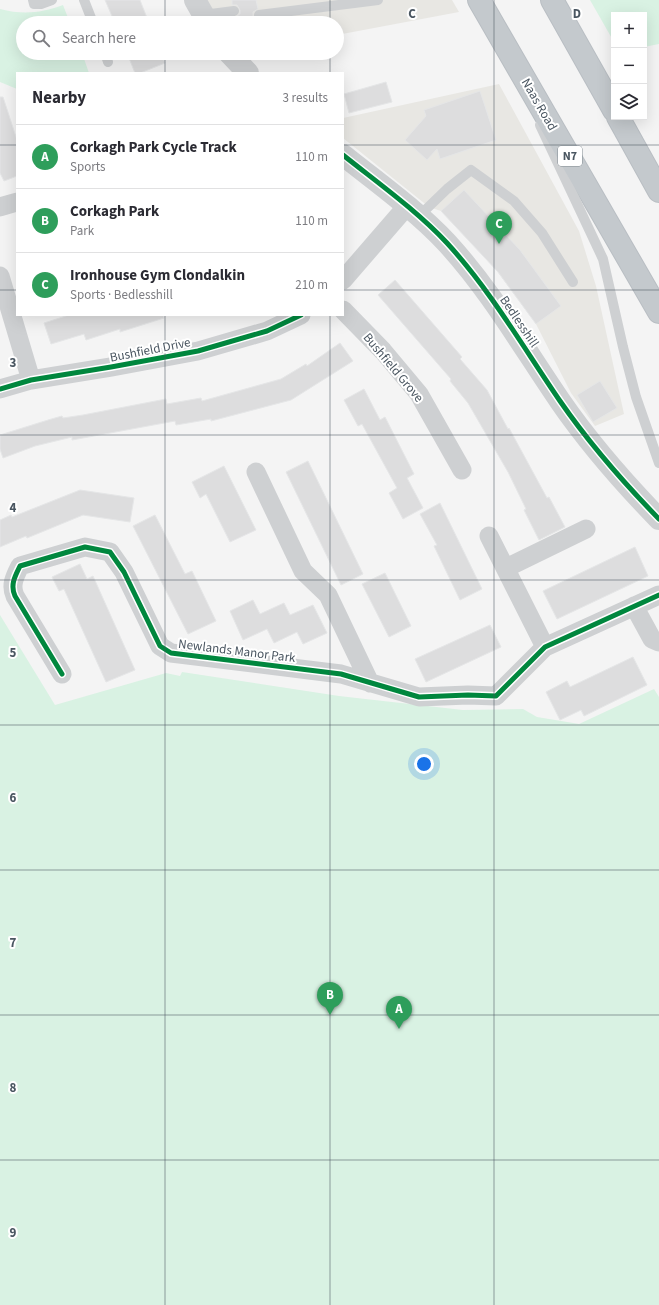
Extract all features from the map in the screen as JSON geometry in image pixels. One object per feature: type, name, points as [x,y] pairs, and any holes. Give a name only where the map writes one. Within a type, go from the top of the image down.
[{"type":"highway","name":"Naas Road","points":[[479,0],[659,312]]},
{"type":"highway","points":[[552,0],[611,105]]},
{"type":"highway","points":[[620,120],[659,191]]},
{"type":"street","points":[[236,60],[247,72]]},
{"type":"street","name":"Bedlesshill","points":[[344,155],[413,211],[446,242],[477,279],[507,320],[560,401],[596,450],[659,519]]},
{"type":"street","points":[[0,207],[16,202]]},
{"type":"street","points":[[344,279],[413,211]]},
{"type":"street","points":[[0,276],[30,380]]},
{"type":"street","name":"Bushfield Grove","points":[[344,311],[383,351],[419,394],[462,470]]},
{"type":"street","name":"Bushfield Drive","points":[[0,389],[30,380],[198,351],[267,331],[299,316]]},
{"type":"street","points":[[256,472],[303,571],[328,595],[370,683]]},
{"type":"street","points":[[506,568],[586,529]]},
{"type":"street","points":[[489,536],[545,647],[659,595]]},
{"type":"street","name":"Newlands Manor Park","points":[[62,674],[15,596],[13,591],[13,580],[20,566],[85,546],[110,552],[124,572],[160,646],[171,653],[341,674],[419,697],[468,695],[496,696],[545,647]]},
{"type":"street","points":[[634,606],[652,640],[659,642]]},
{"type":"lane","points":[[33,0],[34,4],[41,4],[52,0]]},
{"type":"lane","points":[[84,0],[90,16]]},
{"type":"lane","points":[[259,15],[378,0]]},
{"type":"lane","points":[[470,0],[522,88],[603,259],[636,396],[659,463]]},
{"type":"lane","points":[[202,13],[234,12]]},
{"type":"lane","points":[[413,211],[472,170],[514,201],[542,233],[573,282]]},
{"type":"shaded area","points":[[207,0],[452,0],[459,12],[344,34],[344,16],[216,16]]},
{"type":"shaded area","points":[[499,84],[579,231],[596,286],[624,414],[595,426],[571,393],[536,324],[494,267],[441,211],[429,207],[344,139],[344,118]]},
{"type":"green space","points":[[590,0],[659,0],[659,44],[647,46],[647,12],[611,12],[611,37]]},
{"type":"green space","points":[[63,5],[67,16],[16,16],[16,60],[84,60],[89,72],[16,72],[16,89],[0,82],[0,9],[16,12],[47,10]]},
{"type":"green space","points":[[0,615],[55,705],[166,673],[180,676],[182,672],[339,696],[463,710],[523,709],[537,717],[579,724],[654,689],[659,697],[659,1305],[0,1305]]},
{"type":"building","points":[[105,0],[140,0],[146,16],[112,16]]},
{"type":"building","points":[[232,0],[256,0],[258,9],[253,12],[253,16],[237,16],[240,14],[240,10],[237,5],[232,5]]},
{"type":"building","points":[[130,60],[164,60],[165,63],[142,72],[135,72]]},
{"type":"building","points":[[386,82],[392,102],[349,113],[344,94]]},
{"type":"building","points":[[480,91],[496,140],[440,159],[437,149],[427,160],[405,140],[426,116],[424,110]]},
{"type":"building","points":[[0,97],[3,97],[16,137],[16,176],[4,181],[0,173]]},
{"type":"building","points":[[464,190],[520,250],[561,306],[536,324],[498,272],[441,211]]},
{"type":"building","points":[[395,280],[462,357],[460,359],[487,390],[547,498],[549,497],[565,527],[539,540],[524,510],[526,509],[508,472],[468,403],[450,381],[451,379],[378,295]]},
{"type":"building","points":[[66,316],[163,316],[164,318],[120,332],[120,329],[86,340],[84,334],[51,344],[44,323]]},
{"type":"building","points":[[340,343],[353,361],[291,400],[211,421],[211,419],[176,425],[175,421],[72,440],[72,437],[35,446],[3,458],[0,449],[0,435],[62,416],[63,418],[83,415],[166,399],[167,404],[201,398],[202,401],[281,379],[306,364],[307,366]]},
{"type":"building","points":[[600,381],[617,408],[593,422],[577,395]]},
{"type":"building","points":[[364,389],[380,420],[385,417],[414,474],[407,478],[423,508],[403,519],[389,493],[397,488],[362,424],[358,426],[344,400]]},
{"type":"building","points":[[308,461],[363,574],[341,585],[286,472]]},
{"type":"building","points":[[224,466],[256,530],[230,542],[206,494],[200,498],[192,482]]},
{"type":"building","points":[[80,490],[134,498],[130,522],[83,515],[27,538],[26,536],[0,547],[0,520],[11,515],[12,517]]},
{"type":"building","points":[[440,503],[482,589],[460,600],[434,546],[437,545],[420,514]]},
{"type":"building","points":[[155,515],[185,574],[192,571],[216,621],[188,634],[133,526]]},
{"type":"building","points":[[635,547],[648,576],[557,619],[543,591]]},
{"type":"building","points":[[80,564],[87,579],[93,576],[135,670],[106,682],[64,589],[59,591],[52,577]]},
{"type":"building","points":[[385,573],[411,626],[389,637],[362,584]]},
{"type":"building","points":[[253,600],[260,614],[284,603],[290,615],[313,605],[327,633],[303,644],[297,632],[274,643],[267,629],[243,640],[230,611]]},
{"type":"building","points":[[490,625],[501,647],[426,682],[415,659]]},
{"type":"building","points":[[633,657],[647,685],[584,716],[581,710],[560,720],[546,692],[567,681],[570,687]]},
{"type":"cycle path","points":[[344,156],[423,219],[463,261],[478,280],[560,401],[583,432],[632,491],[659,519]]},
{"type":"cycle path","points":[[0,389],[31,380],[198,351],[267,331],[299,316]]},
{"type":"cycle path","points":[[62,674],[15,596],[13,584],[20,566],[85,547],[110,552],[124,572],[160,646],[171,653],[341,674],[419,697],[468,695],[496,696],[545,647],[659,595]]},
{"type":"place","name":"Ironhouse Gym Clondalkin","points":[[499,244]]},
{"type":"place","name":"Corkagh Park","points":[[330,1015]]},
{"type":"place","name":"Corkagh Park Cycle Track","points":[[399,1029]]}]
